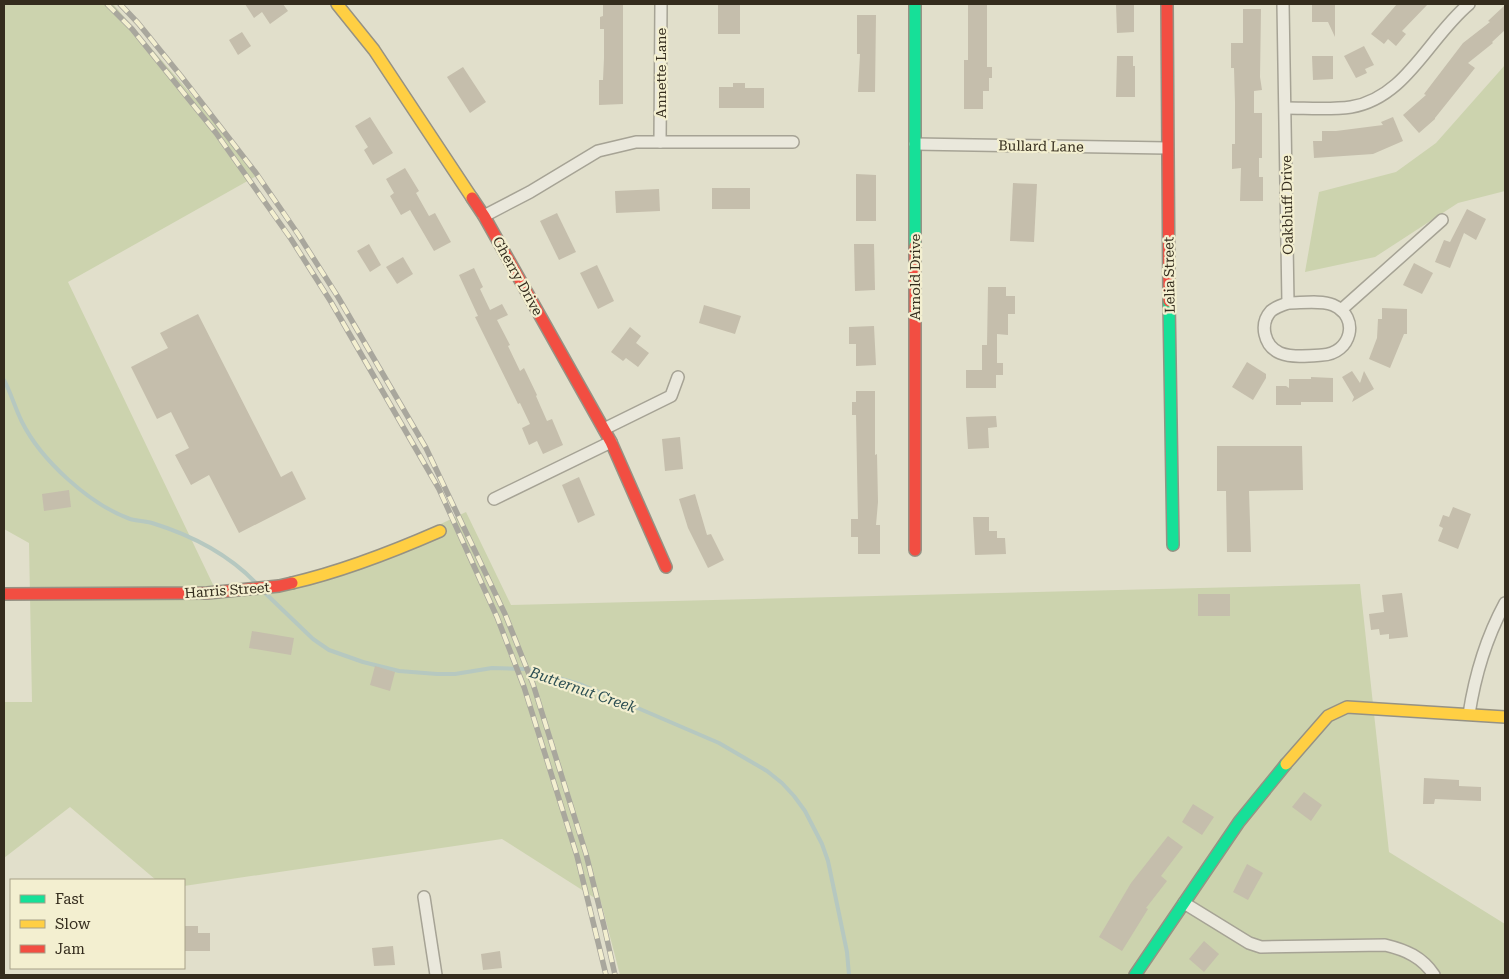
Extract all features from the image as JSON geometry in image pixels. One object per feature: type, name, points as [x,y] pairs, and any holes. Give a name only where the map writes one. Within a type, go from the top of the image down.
[{"type":"street","name":"Gherry Drive","points":[[337,4],[374,50],[484,216],[611,442],[666,567]]},
{"type":"street","name":"Annette Lane","points":[[660,142],[661,4]]},
{"type":"street","name":"Arnold Drive","points":[[915,4],[915,550]]},
{"type":"street","name":"Lelia Street","points":[[1167,4],[1167,148],[1173,546]]},
{"type":"street","name":"Oakbluff Drive","points":[[1283,4],[1288,303]]},
{"type":"street","points":[[1286,108],[1350,107],[1377,99],[1403,79],[1434,39],[1469,4]]},
{"type":"street","points":[[484,216],[530,192],[598,151],[636,142],[793,142]]},
{"type":"street","name":"Bullard Lane","points":[[915,144],[1167,148]]},
{"type":"street","points":[[1341,310],[1442,220]]},
{"type":"street","points":[[1288,303],[1329,304],[1341,310],[1346,316],[1349,332],[1347,340],[1335,352],[1328,355],[1286,355],[1274,349],[1268,343],[1264,327],[1271,312],[1277,306],[1288,303]]},
{"type":"street","points":[[604,429],[671,396],[678,377]]},
{"type":"street","points":[[494,499],[611,442]]},
{"type":"street","name":"Harris Street","points":[[4,594],[208,593],[280,586],[328,575],[390,553],[440,531]]},
{"type":"street","points":[[1468,714],[1484,650],[1505,602]]},
{"type":"street","points":[[1135,975],[1239,822],[1328,716],[1347,707],[1505,717]]},
{"type":"street","points":[[424,897],[436,975]]},
{"type":"street","points":[[1184,903],[1249,943],[1261,947],[1385,945],[1400,948],[1413,954],[1426,964],[1434,975]]},
{"type":"green space","points":[[4,4],[113,4],[260,174],[68,282],[218,595],[367,559],[466,512],[511,605],[1360,584],[1389,852],[1505,924],[1505,975],[620,975],[601,902],[502,839],[185,886],[185,879],[155,879],[70,807],[4,858],[4,702],[32,702],[29,543],[4,529]]},
{"type":"green space","points":[[1505,65],[1505,191],[1458,203],[1375,257],[1305,272],[1319,192],[1396,172],[1436,143]]},
{"type":"building","points":[[245,4],[283,4],[288,11],[270,24],[262,12],[254,18]]},
{"type":"building","points":[[603,4],[623,4],[623,104],[599,105],[599,80],[603,80],[604,58],[604,29],[600,29]]},
{"type":"building","points":[[718,4],[740,4],[740,34],[718,34]]},
{"type":"building","points":[[968,4],[987,4],[987,67],[992,67],[992,78],[989,78],[989,91],[983,91],[983,109],[964,109],[964,60],[968,60]]},
{"type":"building","points":[[1116,4],[1134,4],[1134,32],[1117,33]]},
{"type":"building","points":[[1312,4],[1335,4],[1335,37],[1328,22],[1312,22]]},
{"type":"building","points":[[1397,4],[1428,4],[1402,31],[1406,34],[1396,46],[1388,39],[1384,44],[1371,34]]},
{"type":"building","points":[[1505,5],[1505,30],[1493,43],[1468,63],[1475,68],[1435,119],[1419,133],[1403,115],[1426,95],[1424,94],[1463,43],[1490,22],[1488,21]]},
{"type":"building","points":[[1243,9],[1261,9],[1260,77],[1262,90],[1254,91],[1254,113],[1262,113],[1262,158],[1259,158],[1259,177],[1263,177],[1263,201],[1240,201],[1241,168],[1232,169],[1232,144],[1235,144],[1235,102],[1234,68],[1231,68],[1231,43],[1243,43]]},
{"type":"building","points":[[857,15],[876,15],[875,92],[858,92],[860,54],[857,54]]},
{"type":"building","points":[[242,32],[251,46],[238,55],[229,40]]},
{"type":"building","points":[[1364,46],[1374,65],[1365,69],[1367,73],[1356,78],[1344,56]]},
{"type":"building","points":[[1117,56],[1133,56],[1133,66],[1135,66],[1135,97],[1116,97]]},
{"type":"building","points":[[1312,56],[1333,56],[1333,79],[1313,80]]},
{"type":"building","points":[[463,67],[486,102],[470,113],[447,77]]},
{"type":"building","points":[[733,83],[745,83],[745,88],[764,88],[764,108],[719,108],[719,87],[733,87]]},
{"type":"building","points":[[370,117],[393,153],[373,165],[364,150],[368,147],[355,126]]},
{"type":"building","points":[[1393,117],[1403,141],[1373,154],[1314,158],[1313,141],[1322,141],[1322,131],[1383,125],[1381,122]]},
{"type":"building","points":[[405,168],[419,191],[416,193],[429,216],[435,213],[451,242],[434,251],[410,210],[401,215],[390,196],[394,193],[386,179]]},
{"type":"building","points":[[856,174],[876,175],[876,221],[856,221]]},
{"type":"building","points":[[1013,183],[1037,184],[1034,242],[1010,241]]},
{"type":"building","points":[[712,188],[750,188],[750,209],[712,209]]},
{"type":"building","points":[[659,189],[660,211],[616,213],[615,191]]},
{"type":"building","points":[[1467,209],[1486,219],[1476,240],[1464,233],[1450,268],[1435,262],[1444,240],[1450,242]]},
{"type":"building","points":[[557,213],[576,252],[559,260],[540,221]]},
{"type":"building","points":[[369,244],[381,265],[370,272],[357,251]]},
{"type":"building","points":[[854,244],[874,244],[875,290],[855,291]]},
{"type":"building","points":[[403,257],[413,274],[397,284],[386,267]]},
{"type":"building","points":[[1414,263],[1433,273],[1422,294],[1403,285]]},
{"type":"building","points":[[597,265],[614,301],[598,309],[580,273]]},
{"type":"building","points":[[474,268],[483,287],[480,289],[490,310],[502,304],[508,315],[497,320],[510,345],[508,346],[520,371],[524,368],[547,421],[552,419],[563,445],[543,454],[537,441],[529,445],[522,428],[530,424],[520,403],[518,404],[475,317],[478,316],[459,275]]},
{"type":"building","points":[[988,287],[1006,287],[1006,296],[1015,296],[1015,314],[1008,314],[1008,335],[997,334],[997,363],[1003,363],[1003,375],[996,375],[996,388],[966,388],[966,370],[982,370],[982,345],[987,345]]},
{"type":"building","points":[[704,305],[741,316],[735,334],[699,323]]},
{"type":"building","points":[[1382,308],[1407,309],[1407,334],[1404,334],[1390,368],[1369,359],[1377,338],[1378,319],[1382,319]]},
{"type":"building","points":[[198,314],[281,477],[292,471],[306,499],[239,533],[209,475],[191,485],[175,455],[189,448],[171,412],[157,419],[131,367],[168,348],[160,333]]},
{"type":"building","points":[[874,326],[876,365],[856,366],[856,344],[849,344],[849,327]]},
{"type":"building","points":[[630,327],[641,336],[636,343],[649,353],[638,367],[626,358],[623,361],[611,352]]},
{"type":"building","points":[[1247,362],[1266,374],[1266,378],[1253,400],[1232,387]]},
{"type":"building","points":[[1352,371],[1360,383],[1364,371],[1374,389],[1352,402],[1354,397],[1342,377]]},
{"type":"building","points":[[1311,377],[1333,378],[1333,402],[1301,402],[1301,405],[1276,405],[1276,386],[1286,386],[1289,388],[1289,379],[1311,379]]},
{"type":"building","points":[[856,391],[875,391],[875,455],[877,454],[878,502],[876,525],[880,525],[880,554],[858,554],[858,537],[851,537],[851,519],[858,519],[856,415],[852,415],[852,402],[856,402]]},
{"type":"building","points":[[996,416],[997,427],[988,428],[989,448],[968,449],[966,417]]},
{"type":"building","points":[[680,437],[683,469],[665,471],[662,439]]},
{"type":"building","points":[[1217,446],[1302,446],[1303,490],[1249,491],[1251,552],[1227,552],[1226,491],[1217,491]]},
{"type":"building","points":[[579,477],[595,515],[578,523],[562,485]]},
{"type":"building","points":[[69,490],[71,507],[44,511],[42,494]]},
{"type":"building","points":[[695,494],[707,535],[711,534],[724,560],[708,568],[688,528],[679,499]]},
{"type":"building","points":[[1453,507],[1471,514],[1458,549],[1438,541],[1443,528],[1439,526],[1443,515],[1449,517]]},
{"type":"building","points":[[973,517],[989,517],[989,531],[997,531],[997,538],[1005,538],[1006,554],[975,555]]},
{"type":"building","points":[[1402,593],[1408,637],[1389,639],[1389,634],[1380,635],[1379,629],[1371,630],[1369,614],[1384,612],[1382,595]]},
{"type":"building","points":[[1198,594],[1230,594],[1230,616],[1198,616]]},
{"type":"building","points":[[252,631],[294,638],[291,655],[249,648]]},
{"type":"building","points":[[375,666],[395,672],[390,691],[370,685]]},
{"type":"building","points":[[1424,778],[1459,780],[1459,786],[1481,787],[1481,801],[1435,799],[1434,804],[1423,804]]},
{"type":"building","points":[[1304,792],[1322,805],[1311,821],[1292,807]]},
{"type":"building","points":[[1193,804],[1214,817],[1202,835],[1182,822]]},
{"type":"building","points":[[1168,836],[1183,847],[1161,876],[1167,881],[1146,908],[1148,909],[1122,951],[1099,937],[1131,883]]},
{"type":"building","points":[[1247,864],[1263,873],[1248,900],[1233,892]]},
{"type":"building","points":[[185,926],[198,926],[198,933],[210,933],[210,951],[185,951]]},
{"type":"building","points":[[1204,941],[1219,954],[1204,972],[1189,959]]},
{"type":"building","points":[[393,946],[395,965],[374,966],[372,948]]},
{"type":"building","points":[[500,951],[502,968],[483,970],[481,954]]},
{"type":"waterway","name":"Butternut Creek","points":[[4,380],[30,436],[54,465],[83,492],[114,512],[130,519],[149,522],[195,540],[221,554],[256,583]]},
{"type":"waterway","name":"Butternut Creek","points":[[264,592],[313,639],[329,650],[363,662],[399,671],[455,674],[492,668],[528,669],[582,685],[633,706],[719,743],[767,771],[794,796],[805,811],[822,844],[828,861],[847,952],[849,975]]},
{"type":"railway","points":[[107,4],[132,29],[216,133],[291,239],[331,302],[439,489],[497,617],[524,687],[577,856],[606,975]]},
{"type":"railway","points":[[120,4],[181,76],[256,173],[338,297],[426,448],[505,614],[533,684],[586,854],[615,975]]},
{"type":"traffic: fast","points":[[915,4],[915,246]]},
{"type":"traffic: fast","points":[[1169,301],[1173,545]]},
{"type":"traffic: fast","points":[[1135,975],[1239,822],[1286,764]]},
{"type":"traffic: slow","points":[[337,4],[374,50],[472,198]]},
{"type":"traffic: slow","points":[[292,583],[368,560],[440,531]]},
{"type":"traffic: slow","points":[[1286,764],[1328,716],[1347,707],[1505,717]]},
{"type":"traffic: jam","points":[[1167,4],[1169,301]]},
{"type":"traffic: jam","points":[[472,198],[484,216],[611,442],[666,567]]},
{"type":"traffic: jam","points":[[915,246],[915,550]]},
{"type":"traffic: jam","points":[[4,594],[207,593],[292,583]]}]
